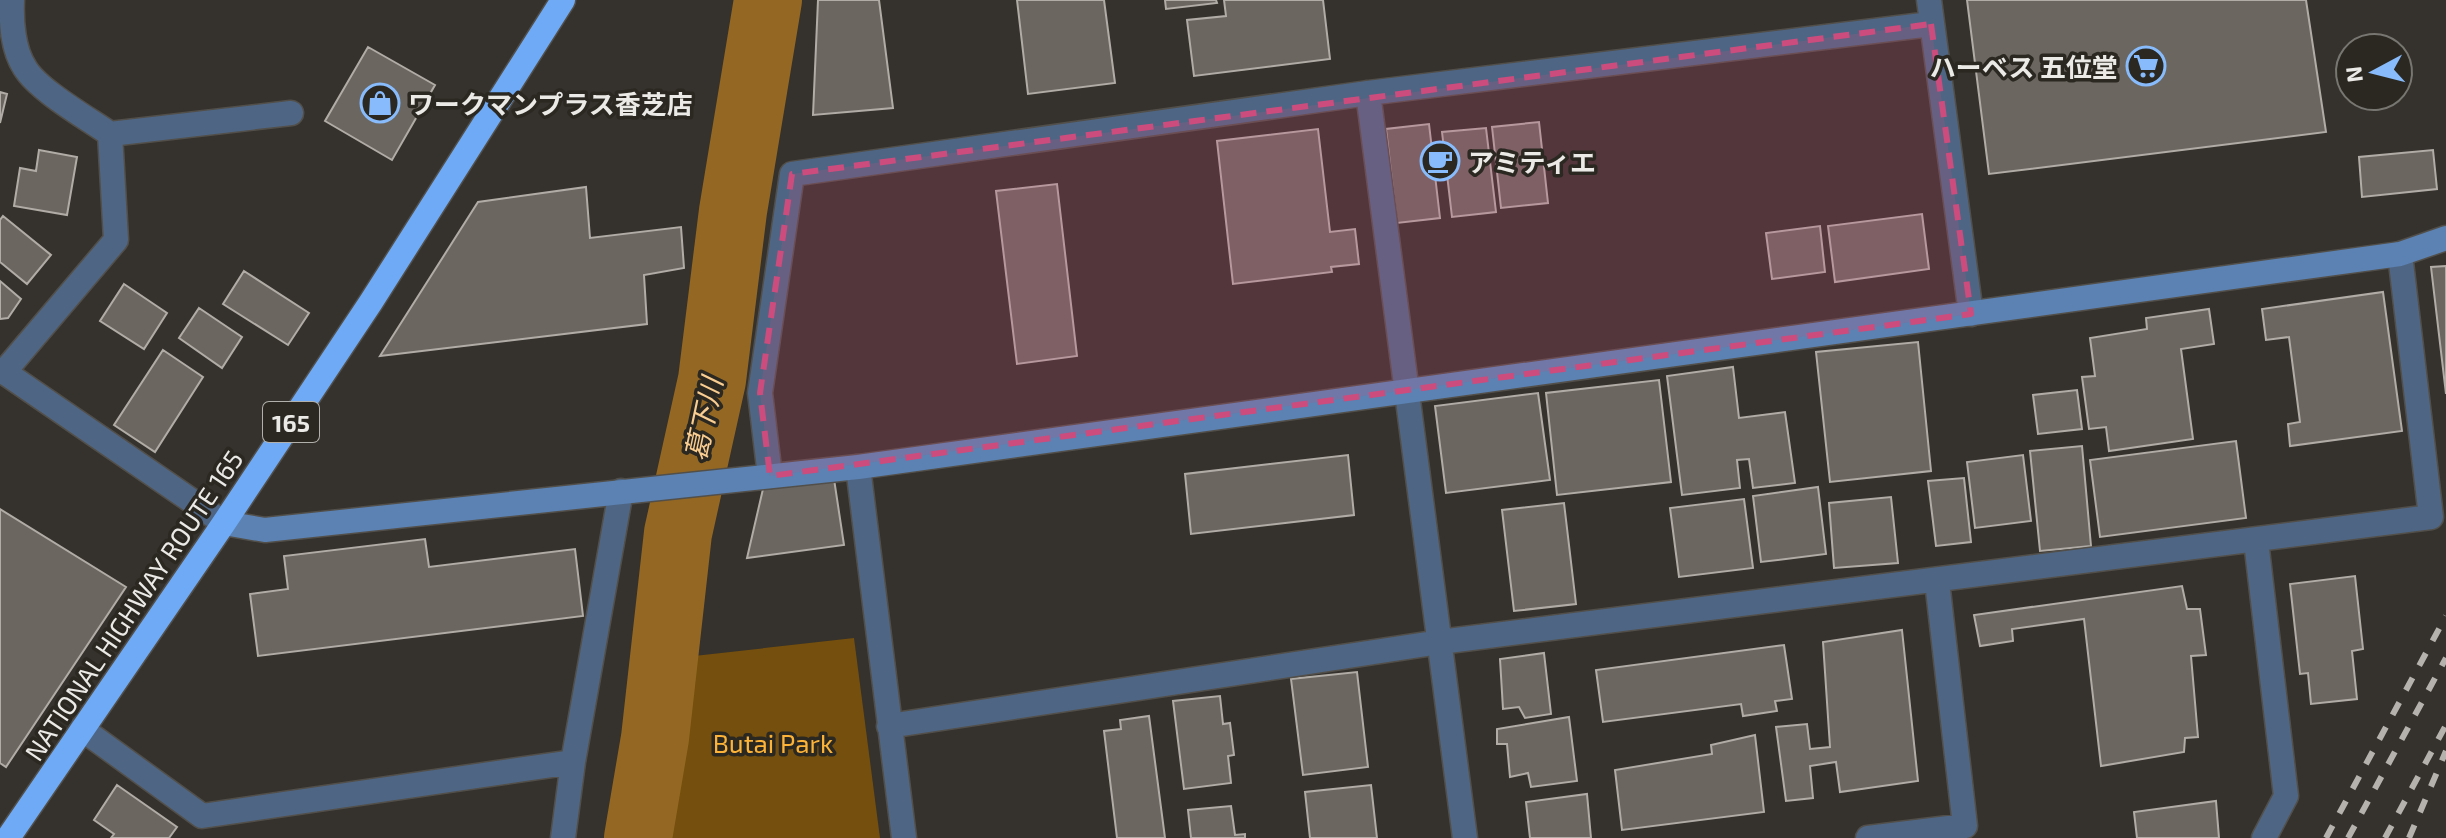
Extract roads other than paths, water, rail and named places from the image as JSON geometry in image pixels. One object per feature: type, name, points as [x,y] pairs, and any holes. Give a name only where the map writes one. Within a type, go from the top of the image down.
[{"type":"highway","name":"NATIONAL HIGHWAY ROUTE 165","points":[[8,838],[371,302],[563,0]]},
{"type":"street","points":[[12,0],[14,35],[25,68],[48,91],[110,134],[291,113]]},
{"type":"street","points":[[770,476],[760,393],[792,174],[1930,12],[1971,314]]},
{"type":"street","points":[[1368,93],[1465,838]]},
{"type":"street","points":[[110,134],[116,240],[4,372],[224,523],[265,530],[858,467],[2400,254],[2446,238]]},
{"type":"street","points":[[889,726],[1440,642],[2431,517],[2400,254]]},
{"type":"street","points":[[858,467],[904,838]]},
{"type":"street","points":[[563,838],[573,762],[621,491]]},
{"type":"street","points":[[2256,541],[2286,796],[2264,838]]},
{"type":"street","points":[[1868,838],[1965,826],[1937,581]]},
{"type":"street","points":[[82,729],[202,827],[573,762]]},
{"type":"waterway","name":"葛下川","points":[[638,838],[655,738],[678,533],[712,380],[733,211],[768,0]]},
{"type":"railway","points":[[2326,838],[2446,616]]},
{"type":"railway","points":[[2348,838],[2446,658]]},
{"type":"railway","points":[[2385,838],[2446,725]]},
{"type":"railway","points":[[2409,838],[2446,751]]},
{"type":"place","name":"ハーベス 五位堂","points":[[2146,66]]},
{"type":"place","name":"ワークマンプラス香芝店","points":[[380,103]]},
{"type":"place","name":"アミティエ","points":[[1440,161]]},
{"type":"park label","name":"Butai Park","points":[[773,742]]}]
